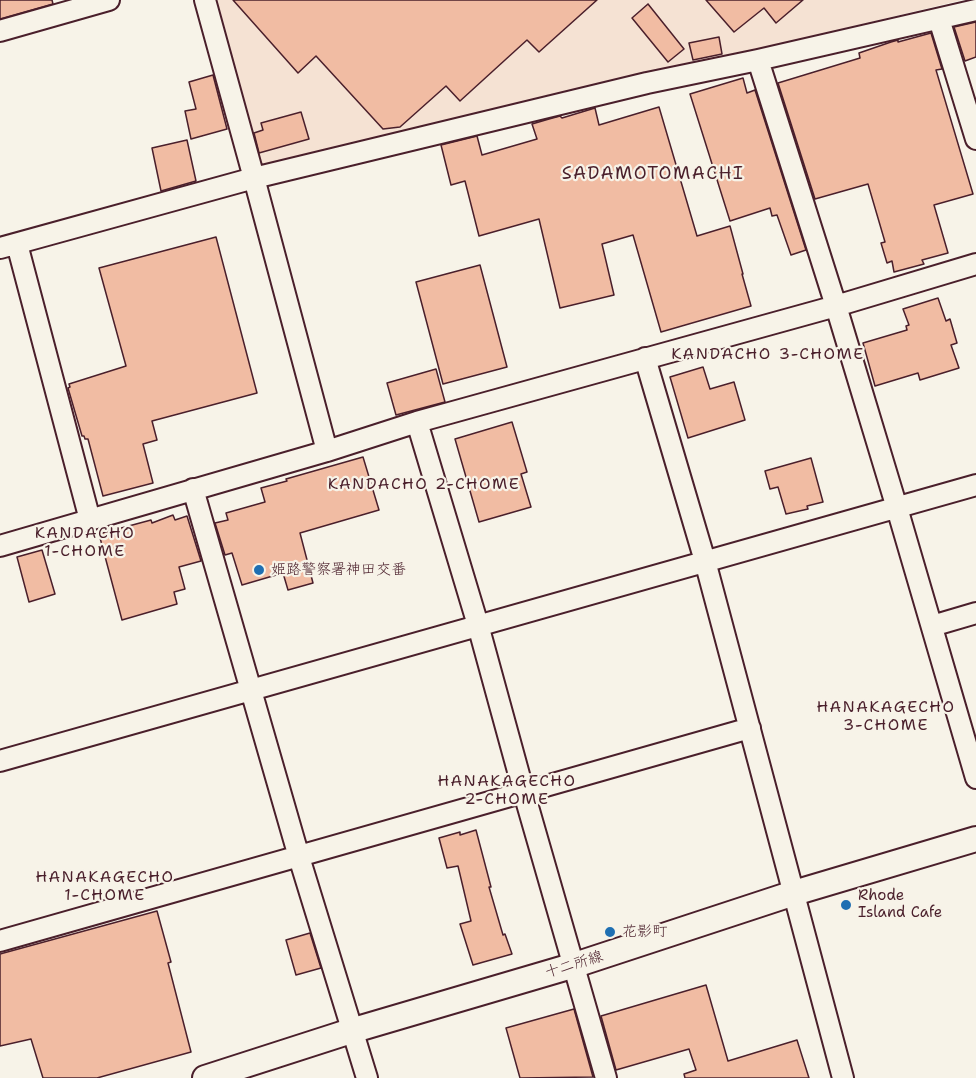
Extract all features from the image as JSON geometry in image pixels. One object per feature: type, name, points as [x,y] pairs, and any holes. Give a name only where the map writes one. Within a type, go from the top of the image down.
[{"type":"street","points":[[0,31],[109,0]]},
{"type":"street","points":[[205,0],[327,451]]},
{"type":"street","points":[[90,520],[8,246],[254,178],[636,86],[976,10]]},
{"type":"street","points":[[939,19],[976,139]]},
{"type":"street","points":[[758,60],[836,306],[976,778]]},
{"type":"street","points":[[0,546],[327,451],[417,422],[836,306],[976,264]]},
{"type":"street","points":[[645,358],[705,561],[843,1078]]},
{"type":"street","points":[[417,422],[478,625],[606,1078]]},
{"type":"street","points":[[0,761],[976,485]]},
{"type":"street","points":[[194,489],[300,857],[368,1078]]},
{"type":"street","points":[[932,626],[976,613]]},
{"type":"street","points":[[0,941],[750,728]]},
{"type":"street","name":"十二所線","points":[[205,1078],[354,1030],[575,965],[794,892],[976,839]]},
{"type":"shaded area","points":[[213,0],[962,0],[267,167],[257,162]]},
{"type":"building","points":[[0,0],[52,0],[53,4],[0,19]]},
{"type":"building","points":[[233,0],[597,0],[539,52],[527,40],[460,101],[446,86],[400,127],[383,129],[316,56],[298,73]]},
{"type":"building","points":[[706,0],[803,0],[776,23],[764,8],[734,32]]},
{"type":"building","points":[[648,4],[684,49],[668,62],[632,18]]},
{"type":"building","points":[[976,22],[976,57],[965,61],[954,27]]},
{"type":"building","points":[[931,33],[942,69],[936,70],[973,194],[934,205],[948,253],[922,260],[924,264],[894,272],[892,261],[887,263],[881,243],[885,242],[868,184],[815,199],[778,83],[860,58],[859,53],[891,42]]},
{"type":"building","points":[[719,37],[722,54],[693,60],[689,43]]},
{"type":"building","points":[[213,75],[227,129],[191,139],[185,111],[196,109],[189,82]]},
{"type":"building","points":[[743,78],[747,93],[755,90],[806,250],[791,255],[777,215],[772,216],[770,208],[730,221],[690,94]]},
{"type":"building","points":[[659,107],[697,236],[730,226],[751,306],[661,332],[633,235],[602,244],[614,295],[560,308],[539,219],[479,236],[465,181],[451,185],[441,145],[477,136],[482,155],[537,139],[532,124],[560,116],[562,118],[595,108],[599,125]]},
{"type":"building","points":[[301,112],[309,139],[259,153],[254,133],[263,130],[261,123]]},
{"type":"building","points":[[187,140],[196,181],[161,191],[152,148]]},
{"type":"building","points":[[216,237],[257,393],[152,421],[157,440],[143,444],[153,483],[103,496],[88,439],[82,436],[68,388],[69,384],[126,366],[99,268]]},
{"type":"building","points":[[480,265],[507,367],[443,384],[416,282]]},
{"type":"building","points":[[938,298],[946,321],[950,319],[957,343],[951,345],[959,368],[920,380],[918,373],[875,386],[863,343],[907,330],[906,326],[909,325],[903,309]]},
{"type":"building","points":[[703,367],[710,389],[734,382],[745,420],[688,438],[670,377]]},
{"type":"building","points":[[436,369],[445,402],[396,415],[387,383]]},
{"type":"building","points":[[512,422],[527,472],[521,474],[531,507],[479,522],[455,439]]},
{"type":"building","points":[[363,457],[379,510],[300,533],[313,583],[288,590],[283,573],[242,585],[232,553],[225,555],[215,523],[228,520],[226,513],[265,502],[261,488]]},
{"type":"building","points":[[811,458],[823,502],[807,506],[808,509],[786,514],[778,487],[770,489],[765,471]]},
{"type":"building","points":[[173,515],[175,520],[187,516],[201,561],[179,567],[185,589],[174,592],[177,604],[122,620],[99,534],[151,520],[152,523]]},
{"type":"building","points":[[42,550],[55,594],[29,602],[17,557]]},
{"type":"building","points":[[476,830],[491,887],[489,887],[503,935],[505,934],[512,954],[473,965],[460,924],[471,921],[458,866],[447,868],[439,838]]},
{"type":"building","points":[[157,911],[191,1052],[97,1078],[43,1078],[31,1039],[0,1046],[0,954]]},
{"type":"building","points":[[310,933],[321,968],[296,975],[286,940]]},
{"type":"building","points":[[706,985],[728,1061],[797,1040],[809,1078],[685,1078],[684,1074],[696,1070],[689,1049],[616,1070],[601,1016]]},
{"type":"building","points":[[574,1009],[593,1077],[520,1078],[506,1028]]},
{"type":"place","name":"姫路警察署神田交番","points":[[259,570]]},
{"type":"place","name":"Rhode Island Cafe","points":[[846,905]]},
{"type":"place","name":"花影町","points":[[610,932]]},
{"type":"district","name":"SADAMOTOMACHI","points":[[653,174]]},
{"type":"district","name":"KANDACHO 3-CHOME","points":[[768,355]]},
{"type":"district","name":"KANDACHO 2-CHOME","points":[[424,485]]},
{"type":"district","name":"KANDACHO 1-CHOME","points":[[85,543]]},
{"type":"district","name":"HANAKAGECHO 3-CHOME","points":[[886,717]]},
{"type":"district","name":"HANAKAGECHO 2-CHOME","points":[[507,791]]},
{"type":"district","name":"HANAKAGECHO 1-CHOME","points":[[105,887]]}]
